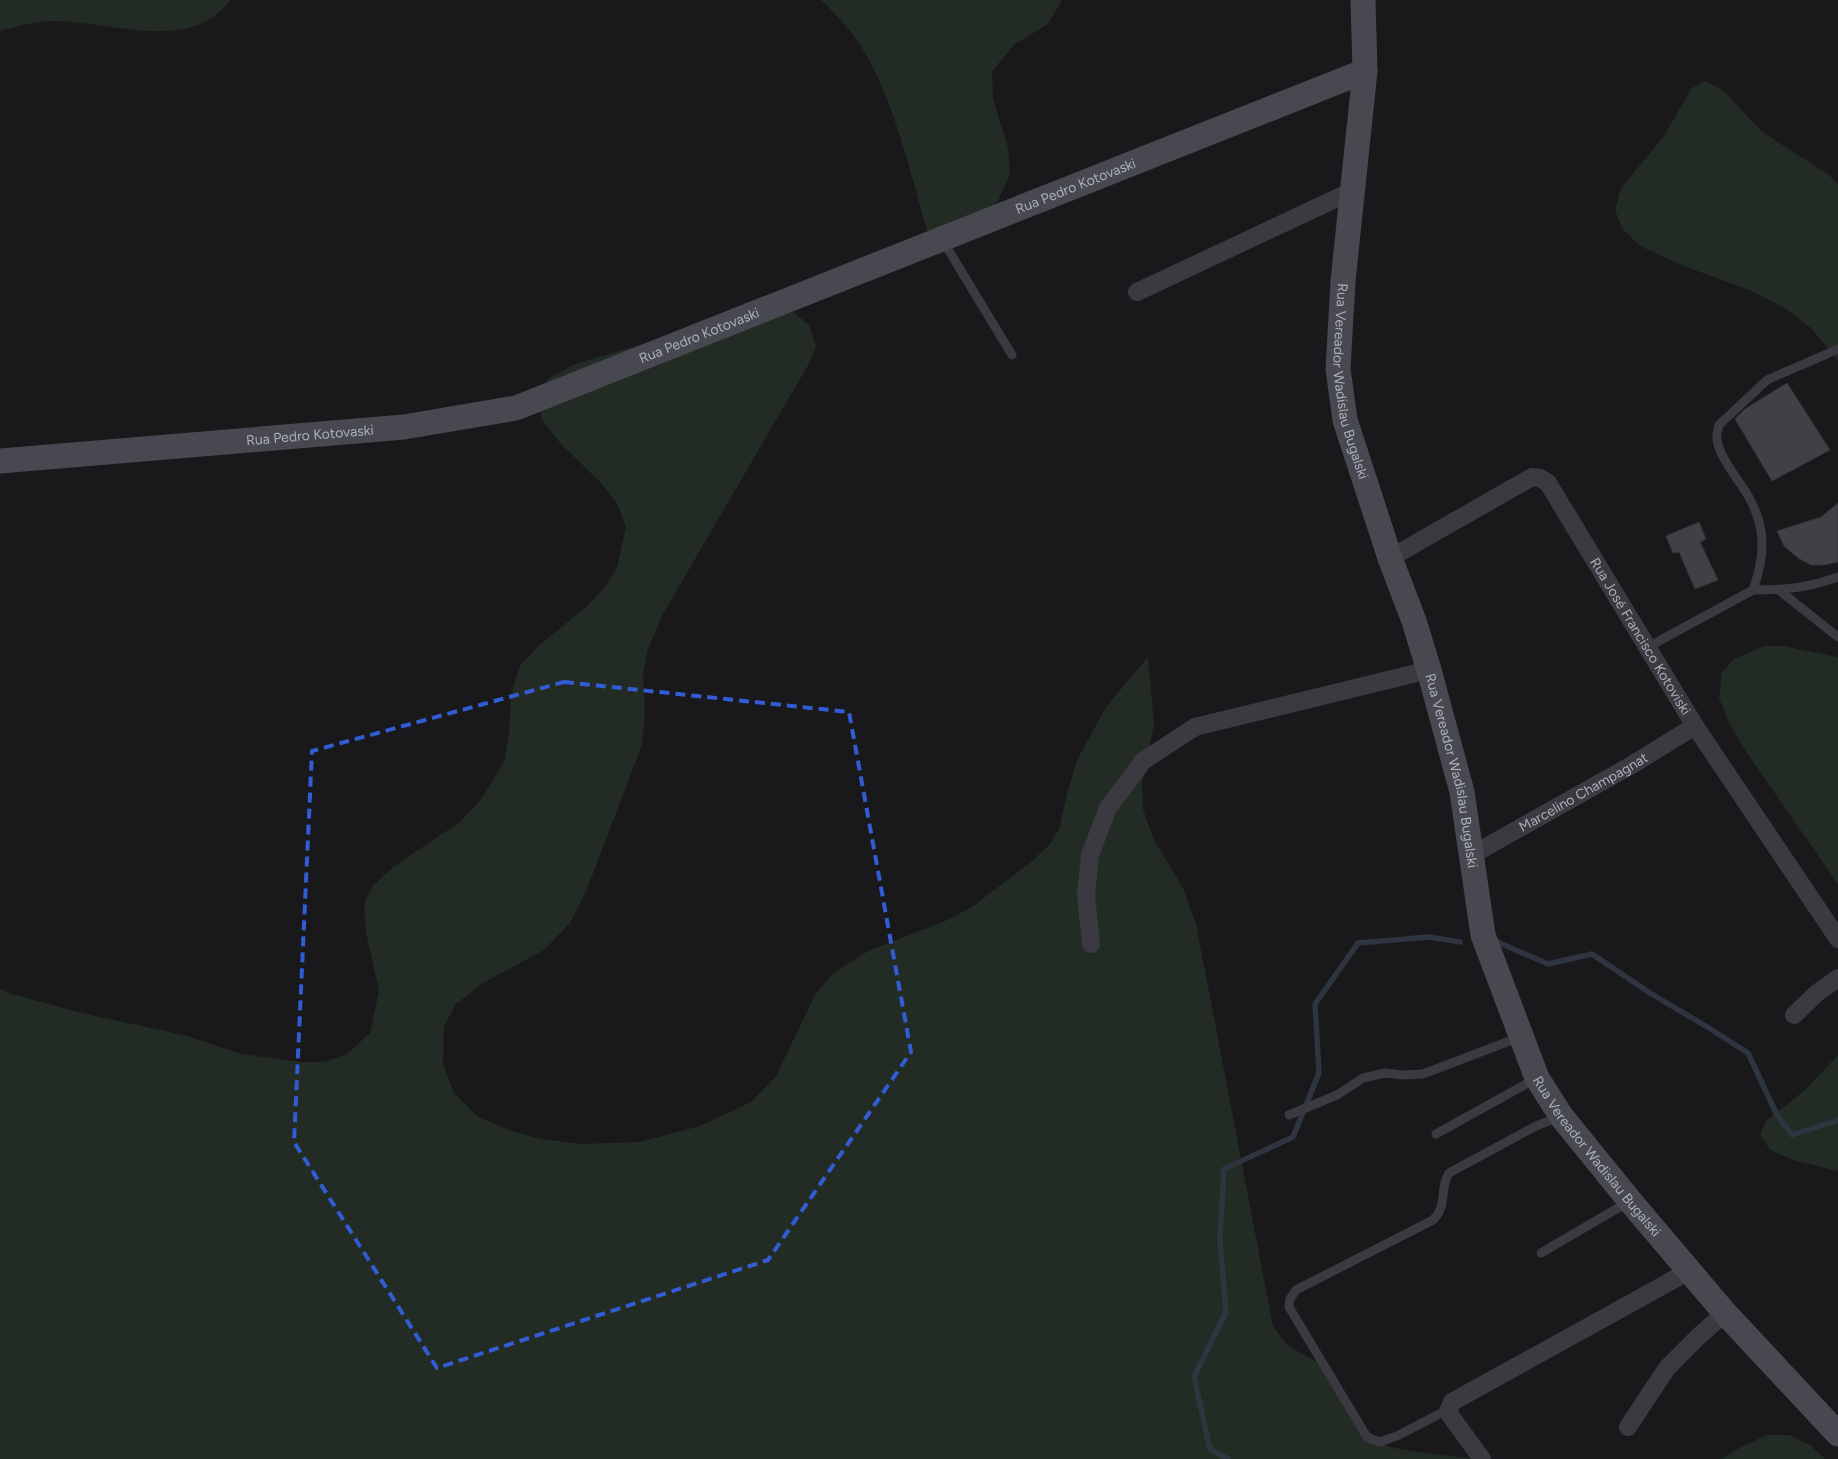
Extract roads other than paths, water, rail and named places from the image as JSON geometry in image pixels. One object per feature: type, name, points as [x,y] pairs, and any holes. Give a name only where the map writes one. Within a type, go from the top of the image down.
[{"type":"main road","name":"Rua Vereador Wadislau Bugalski","points":[[1363,0],[1365,71],[1343,281],[1338,369],[1345,420],[1390,558],[1414,621],[1462,792],[1483,934],[1520,1037],[1537,1078],[1561,1116],[1725,1313],[1838,1434]]},
{"type":"main road","name":"Rua Pedro Kotovaski","points":[[0,461],[404,427],[516,408],[1365,71]]},
{"type":"street","points":[[1137,292],[1352,191]]},
{"type":"street","name":"Rua José Francisco Kotoviski","points":[[1390,558],[1532,478],[1540,478],[1548,483],[1695,726],[1838,938]]},
{"type":"street","points":[[1091,944],[1086,895],[1090,855],[1108,808],[1143,761],[1195,727],[1429,670]]},
{"type":"street","name":"Marcelino Champagnat","points":[[1470,856],[1630,766],[1695,726]]},
{"type":"street","points":[[1794,1015],[1817,993],[1838,978]]},
{"type":"street","points":[[1482,1459],[1450,1415],[1449,1409],[1452,1402],[1689,1271]]},
{"type":"street","points":[[1628,1427],[1667,1368],[1725,1313]]},
{"type":"lane","points":[[942,239],[1012,354]]},
{"type":"lane","points":[[1753,590],[1763,555],[1762,528],[1749,496],[1726,460],[1717,440],[1718,425],[1767,380],[1838,349]]},
{"type":"lane","points":[[1648,647],[1753,590],[1780,591],[1818,584],[1838,577]]},
{"type":"lane","points":[[1780,591],[1838,637]]},
{"type":"lane","points":[[1289,1115],[1337,1095],[1363,1078],[1385,1073],[1423,1074],[1520,1037]]},
{"type":"lane","points":[[1436,1134],[1537,1078]]},
{"type":"lane","points":[[1449,1409],[1397,1436],[1379,1442],[1367,1437],[1289,1307],[1290,1299],[1296,1290],[1434,1220],[1441,1213],[1446,1178],[1450,1173],[1536,1126],[1561,1116]]},
{"type":"lane","points":[[1542,1253],[1630,1201]]},
{"type":"waterway","points":[[1228,1459],[1210,1449],[1194,1377],[1226,1312],[1220,1240],[1224,1169],[1293,1137],[1319,1073],[1315,1004],[1358,943],[1429,937],[1460,942]]},
{"type":"waterway","points":[[1493,940],[1548,964],[1592,954],[1650,993],[1748,1053],[1777,1115],[1792,1135],[1838,1120]]}]
